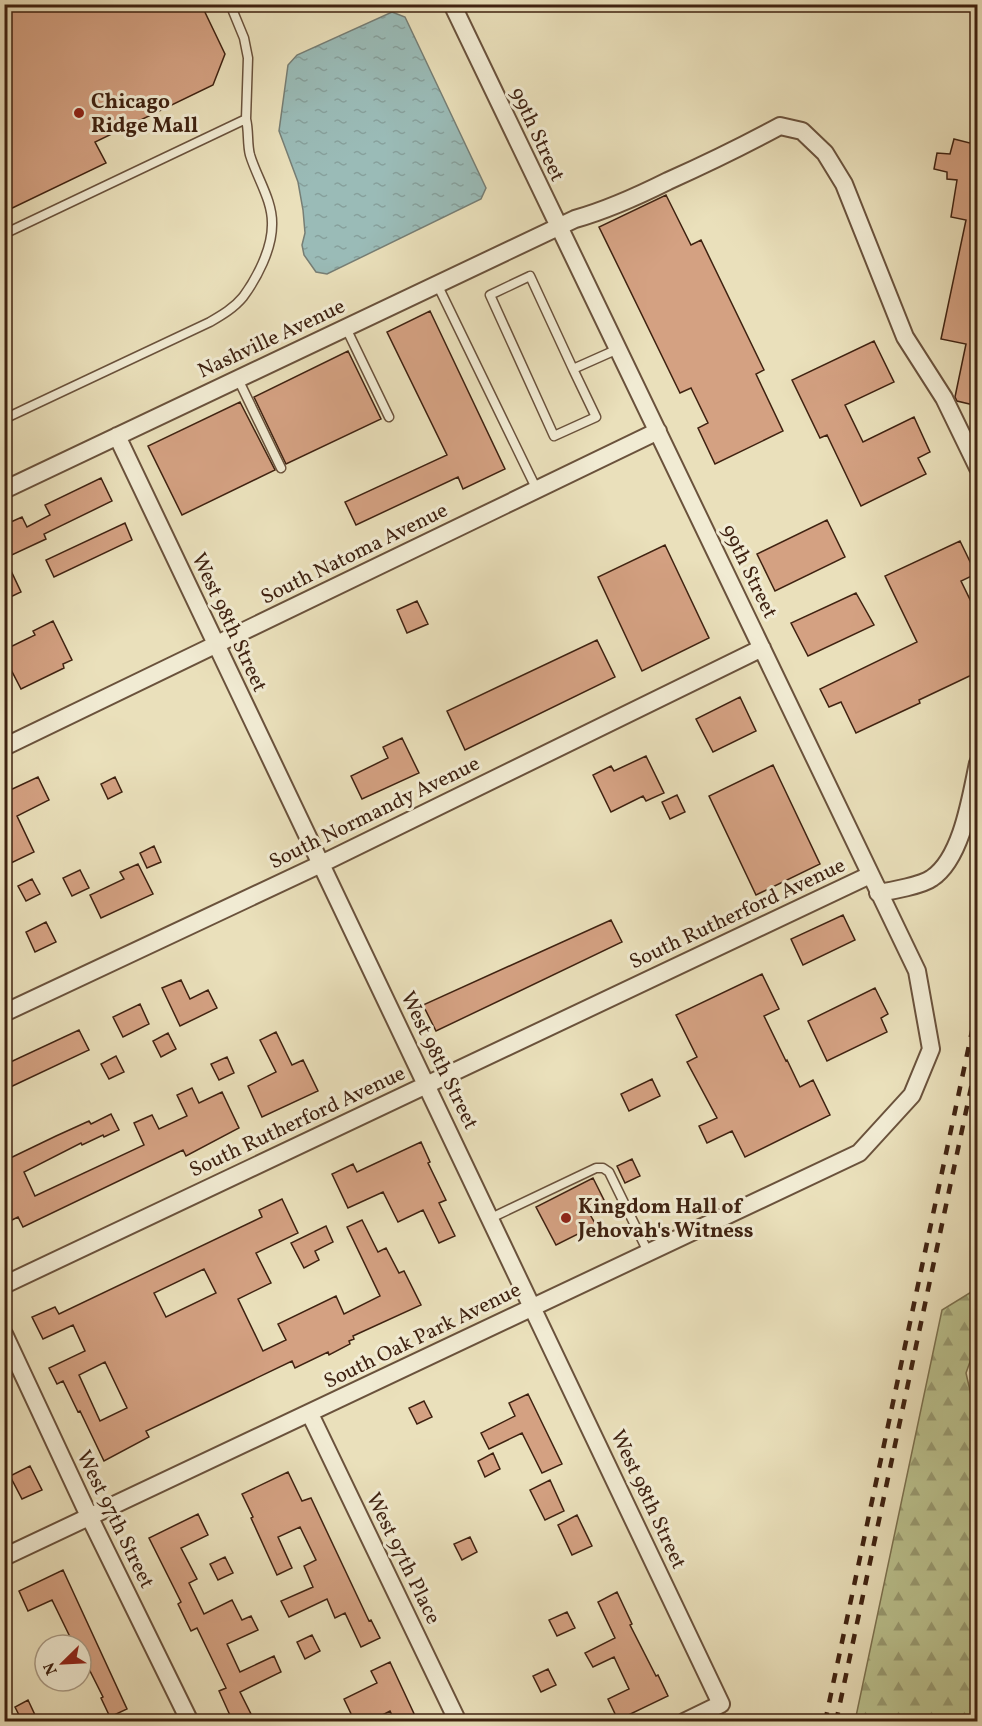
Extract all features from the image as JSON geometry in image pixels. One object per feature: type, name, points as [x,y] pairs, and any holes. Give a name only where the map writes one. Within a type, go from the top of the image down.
[{"type":"street","name":"99th Street","points":[[452,4],[917,971],[931,1049],[912,1095],[859,1153]]},
{"type":"street","name":"Nashville Avenue","points":[[4,490],[558,227],[649,190],[780,126],[802,131],[825,153],[844,184],[905,337],[944,398],[978,468]]},
{"type":"street","name":"South Natoma Avenue","points":[[4,747],[658,431]]},
{"type":"street","name":"West 98th Street","points":[[117,436],[721,1704],[684,1722]]},
{"type":"street","name":"South Normandy Avenue","points":[[4,1012],[321,864],[762,648]]},
{"type":"street","points":[[878,893],[932,879],[948,862],[966,821],[978,763]]},
{"type":"street","name":"South Rutherford Avenue","points":[[4,1285],[870,875]]},
{"type":"street","name":"South Oak Park Avenue","points":[[4,1557],[859,1153]]},
{"type":"street","name":"West 97th Street","points":[[4,1334],[89,1516],[190,1722]]},
{"type":"street","name":"West 97th Place","points":[[310,1414],[458,1722]]},
{"type":"lane","points":[[4,419],[210,322],[228,312],[242,298],[264,257],[273,224],[268,202],[250,153],[249,128],[246,119],[248,58],[244,38],[230,4]]},
{"type":"lane","points":[[4,234],[246,119]]},
{"type":"lane","points":[[530,276],[573,369],[596,417],[554,436],[490,294],[530,276]]},
{"type":"lane","points":[[437,284],[537,490]]},
{"type":"lane","points":[[346,328],[389,417]]},
{"type":"lane","points":[[573,369],[618,349]]},
{"type":"lane","points":[[238,379],[281,468]]},
{"type":"lane","points":[[491,1218],[596,1168],[603,1168],[609,1172],[648,1252]]},
{"type":"green space","points":[[977,1277],[977,1342],[966,1373],[978,1426],[977,1719],[972,1722],[855,1721],[942,1310],[973,1291]]},
{"type":"water","points":[[392,12],[405,17],[486,188],[481,199],[327,274],[316,272],[304,255],[302,245],[305,233],[298,182],[279,131],[288,65],[297,55]]},
{"type":"building","name":"Chicago Ridge Mall","points":[[4,4],[201,4],[225,54],[213,85],[95,142],[106,163],[4,212]]},
{"type":"building","points":[[954,139],[978,145],[978,406],[957,401],[955,397],[966,344],[941,339],[966,220],[951,217],[957,180],[947,179],[947,172],[934,169],[937,153],[950,154]]},
{"type":"building","points":[[666,195],[691,245],[701,240],[764,370],[756,374],[783,431],[715,464],[698,428],[708,423],[691,388],[680,393],[599,227]]},
{"type":"building","points":[[430,311],[505,469],[463,489],[458,477],[356,525],[345,502],[447,455],[387,332]]},
{"type":"building","points":[[874,341],[894,382],[845,405],[863,442],[914,417],[930,452],[918,458],[926,474],[861,506],[827,435],[820,438],[792,380]]},
{"type":"building","points":[[348,351],[381,419],[286,464],[254,397]]},
{"type":"building","points":[[240,402],[275,470],[182,515],[148,446]]},
{"type":"building","points":[[101,478],[112,501],[44,534],[46,539],[5,558],[21,592],[4,600],[4,525],[22,517],[27,527],[50,515],[45,505]]},
{"type":"building","points":[[827,520],[845,557],[775,591],[757,554]]},
{"type":"building","points":[[125,523],[132,540],[54,577],[46,560]]},
{"type":"building","points":[[960,541],[976,574],[961,581],[978,616],[978,672],[856,733],[841,702],[829,707],[820,689],[917,642],[885,576]]},
{"type":"building","points":[[665,545],[709,638],[642,671],[598,577]]},
{"type":"building","points":[[856,593],[874,625],[808,656],[791,623]]},
{"type":"building","points":[[417,601],[428,624],[407,633],[397,610]]},
{"type":"building","points":[[53,621],[72,660],[63,664],[64,668],[21,689],[4,656],[4,650],[35,635],[33,631]]},
{"type":"building","points":[[597,640],[615,677],[465,750],[447,711]]},
{"type":"building","points":[[740,697],[756,731],[713,752],[696,719]]},
{"type":"building","points":[[402,738],[419,773],[362,799],[351,776],[388,758],[383,747]]},
{"type":"building","points":[[646,756],[664,793],[646,801],[643,796],[611,812],[593,775],[611,766],[614,771]]},
{"type":"building","points":[[773,765],[820,864],[756,895],[709,796]]},
{"type":"building","points":[[38,777],[49,800],[17,816],[34,852],[11,863],[4,850],[4,789],[6,792]]},
{"type":"building","points":[[115,777],[122,792],[108,799],[101,784]]},
{"type":"building","points":[[677,795],[685,812],[670,819],[662,802]]},
{"type":"building","points":[[154,846],[161,862],[147,868],[140,853]]},
{"type":"building","points":[[138,864],[153,894],[101,918],[90,895],[124,879],[120,872]]},
{"type":"building","points":[[80,870],[89,888],[72,896],[63,878]]},
{"type":"building","points":[[32,879],[40,894],[26,901],[18,886]]},
{"type":"building","points":[[843,915],[855,940],[803,965],[791,939]]},
{"type":"building","points":[[611,920],[622,942],[436,1031],[423,1005]]},
{"type":"building","points":[[46,922],[56,942],[35,952],[26,932]]},
{"type":"building","points":[[762,974],[779,1009],[764,1016],[800,1087],[813,1080],[830,1115],[745,1157],[732,1131],[707,1143],[699,1126],[717,1118],[687,1062],[697,1057],[676,1015]]},
{"type":"building","points":[[181,980],[190,999],[208,990],[217,1008],[180,1026],[162,988]]},
{"type":"building","points":[[875,988],[888,1014],[881,1018],[887,1032],[827,1061],[808,1021]]},
{"type":"building","points":[[140,1004],[149,1024],[123,1037],[113,1017]]},
{"type":"building","points":[[79,1030],[89,1050],[4,1090],[4,1065]]},
{"type":"building","points":[[276,1032],[292,1065],[303,1060],[318,1091],[262,1117],[248,1086],[276,1072],[260,1040]]},
{"type":"building","points":[[168,1033],[176,1049],[161,1057],[153,1041]]},
{"type":"building","points":[[116,1056],[124,1072],[109,1079],[101,1064]]},
{"type":"building","points":[[227,1057],[234,1073],[219,1080],[211,1064]]},
{"type":"building","points":[[652,1079],[660,1096],[629,1111],[621,1094]]},
{"type":"building","points":[[192,1088],[199,1103],[222,1092],[239,1128],[186,1156],[183,1150],[23,1227],[18,1217],[4,1224],[4,1161],[89,1121],[91,1124],[111,1114],[119,1130],[82,1145],[81,1143],[24,1172],[35,1196],[144,1145],[134,1123],[152,1115],[159,1129],[187,1116],[177,1095]]},
{"type":"building","points":[[421,1142],[430,1162],[428,1163],[446,1200],[439,1203],[455,1236],[439,1243],[423,1210],[398,1222],[383,1192],[348,1208],[332,1174],[353,1164],[357,1172]]},
{"type":"building","points":[[632,1159],[640,1176],[625,1183],[617,1166]]},
{"type":"building","name":"Kingdom Hall of Jehovah's Witness","points":[[593,1178],[605,1202],[588,1211],[596,1225],[556,1245],[536,1207]]},
{"type":"building","points":[[282,1199],[298,1233],[256,1253],[271,1283],[238,1299],[263,1351],[286,1340],[278,1324],[336,1296],[344,1314],[380,1296],[347,1227],[362,1220],[378,1252],[386,1248],[399,1273],[404,1271],[421,1305],[353,1336],[354,1339],[349,1341],[350,1344],[329,1355],[328,1352],[295,1368],[292,1361],[146,1431],[149,1437],[104,1461],[63,1381],[57,1384],[49,1368],[85,1351],[73,1325],[43,1339],[32,1317],[55,1307],[59,1314],[262,1217],[259,1210]],"holes":[[[204,1269],[216,1293],[166,1317],[154,1293]],[[105,1362],[127,1408],[100,1421],[79,1375]]]},
{"type":"building","points":[[326,1226],[333,1242],[315,1251],[319,1260],[304,1268],[291,1243]]},
{"type":"building","points":[[528,1394],[562,1464],[542,1473],[522,1433],[489,1449],[481,1433],[515,1416],[509,1403]]},
{"type":"building","points":[[424,1401],[432,1417],[417,1424],[409,1408]]},
{"type":"building","points":[[493,1453],[500,1469],[485,1477],[478,1461]]},
{"type":"building","points":[[30,1466],[42,1490],[22,1499],[10,1476]]},
{"type":"building","points":[[288,1472],[302,1501],[311,1498],[369,1621],[371,1620],[380,1638],[361,1647],[345,1613],[335,1618],[327,1599],[289,1617],[281,1601],[313,1587],[304,1566],[316,1560],[300,1527],[278,1537],[292,1568],[277,1575],[242,1494]]},
{"type":"building","points":[[550,1480],[564,1511],[545,1520],[530,1490]]},
{"type":"building","points":[[198,1514],[208,1535],[181,1548],[197,1579],[189,1583],[204,1614],[232,1600],[242,1620],[251,1616],[258,1630],[227,1644],[240,1672],[274,1656],[281,1672],[240,1692],[255,1722],[233,1722],[219,1691],[226,1688],[197,1628],[191,1631],[178,1604],[181,1602],[149,1538]]},
{"type":"building","points":[[577,1515],[592,1546],[572,1555],[558,1525]]},
{"type":"building","points":[[470,1537],[477,1552],[462,1560],[454,1544]]},
{"type":"building","points":[[225,1557],[233,1573],[218,1580],[210,1564]]},
{"type":"building","points":[[63,1570],[92,1633],[68,1633],[52,1600],[28,1611],[19,1591]]},
{"type":"building","points":[[617,1592],[632,1624],[630,1625],[668,1696],[618,1720],[608,1699],[629,1689],[614,1657],[593,1667],[585,1653],[615,1638],[598,1602]]},
{"type":"building","points":[[567,1612],[575,1628],[557,1636],[549,1620]]},
{"type":"building","points":[[93,1635],[127,1709],[110,1717],[101,1698],[103,1697],[93,1677]]},
{"type":"building","points":[[312,1635],[320,1651],[305,1659],[297,1642]]},
{"type":"building","points":[[390,1662],[416,1718],[408,1722],[395,1722],[390,1711],[369,1722],[355,1722],[344,1699],[377,1683],[371,1671]]},
{"type":"building","points":[[548,1669],[556,1685],[541,1692],[533,1676]]},
{"type":"building","points":[[28,1700],[35,1715],[22,1721],[15,1707]]},
{"type":"railway","points":[[825,1722],[978,1003]]},
{"type":"railway","points":[[836,1722],[978,1055]]},
{"type":"place","name":"Chicago Ridge Mall","points":[[79,113]]},
{"type":"place","name":"Kingdom Hall of Jehovah's Witness","points":[[566,1218]]}]
